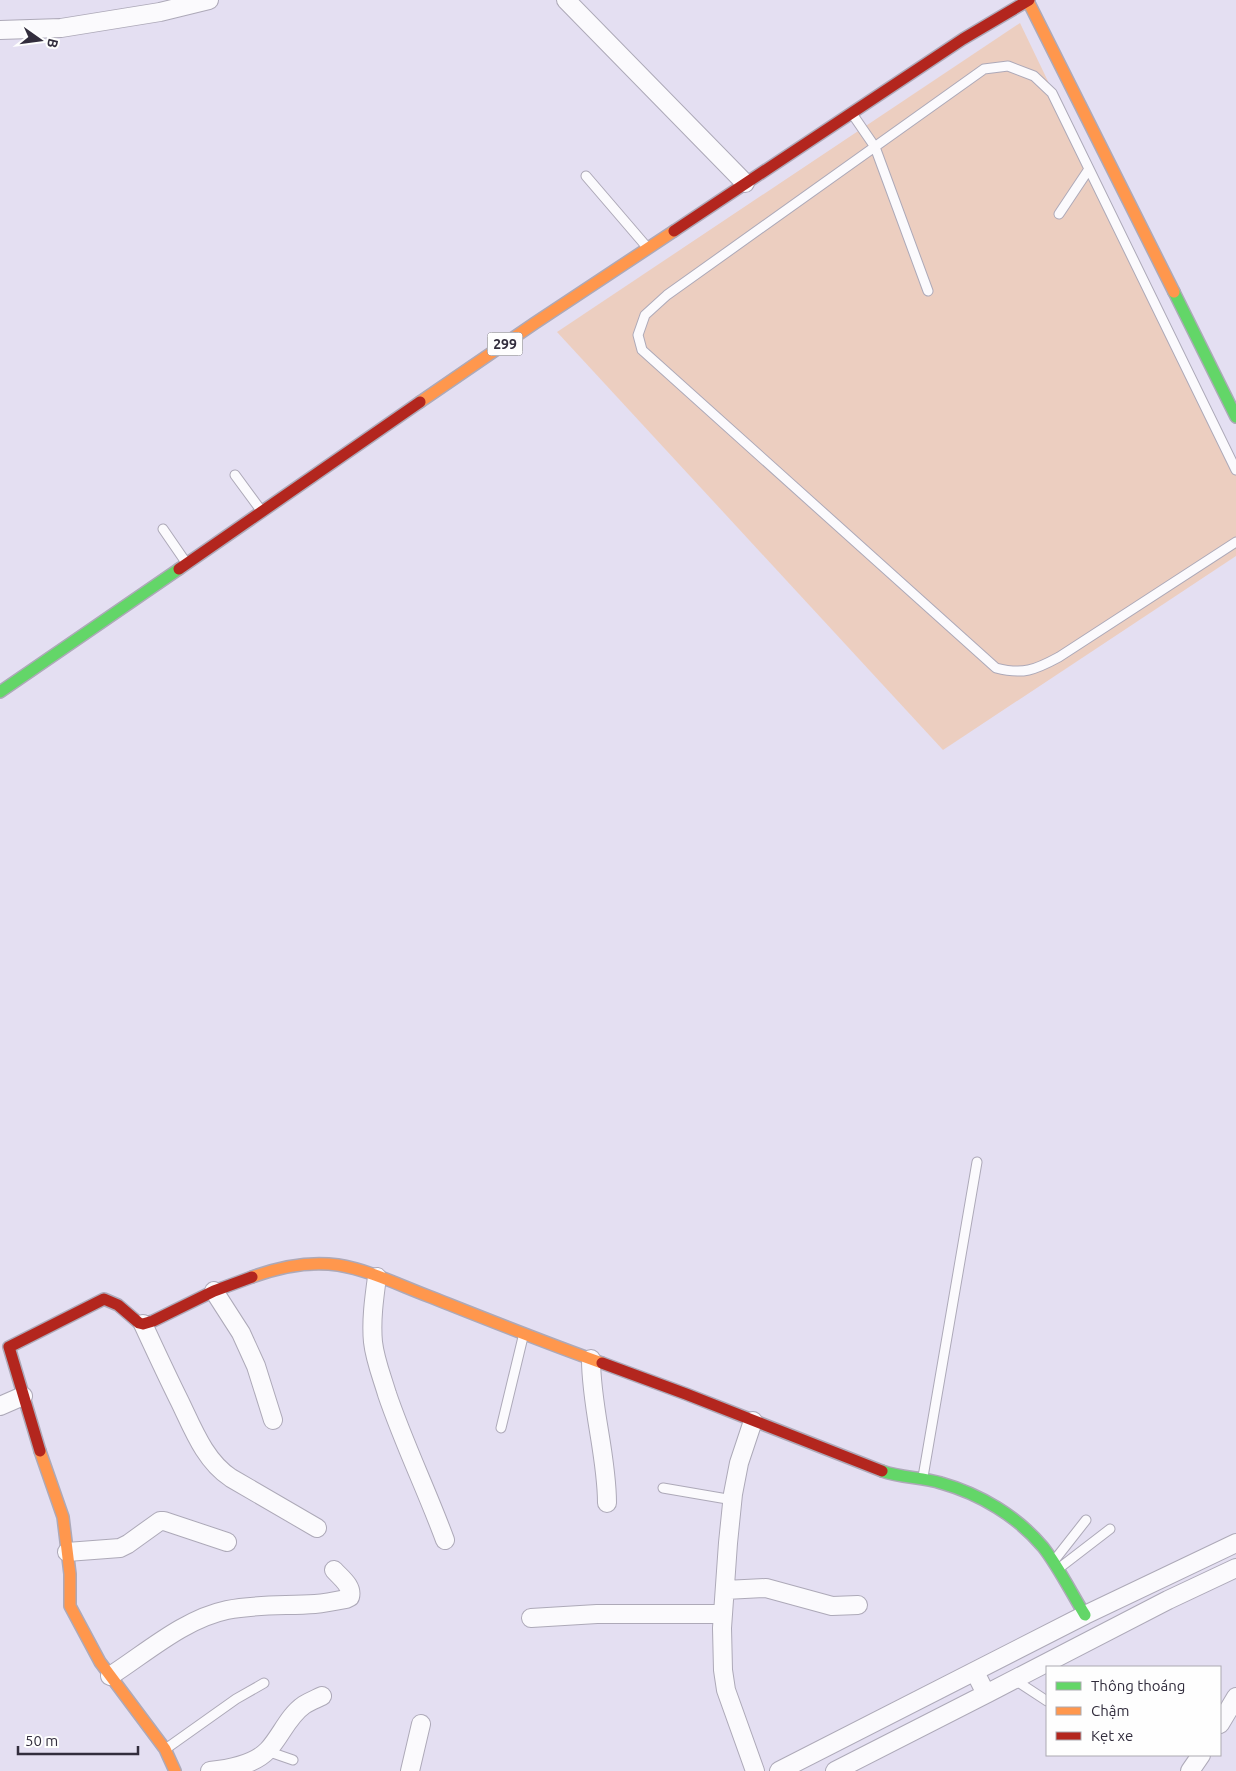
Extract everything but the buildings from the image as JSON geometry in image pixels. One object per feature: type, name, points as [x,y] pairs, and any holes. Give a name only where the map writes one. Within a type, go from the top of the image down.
[{"type":"street","points":[[0,30],[61,28],[162,6],[209,0]]},
{"type":"street","points":[[566,0],[746,183]]},
{"type":"street","points":[[1023,2],[1236,417]]},
{"type":"street","name":"299","points":[[0,692],[535,323],[852,112],[1023,2]]},
{"type":"street","points":[[174,1771],[165,1750],[91,1647],[70,1606],[70,1574],[63,1517],[4,1341],[104,1299],[115,1302],[139,1323],[143,1324],[214,1291],[280,1267],[325,1264],[357,1270],[888,1473],[940,1483],[982,1499],[1027,1530],[1044,1549],[1084,1616]]},
{"type":"street","points":[[376,1278],[373,1343],[378,1366],[395,1419],[428,1494],[445,1540]]},
{"type":"street","points":[[214,1291],[242,1333],[256,1366],[273,1420]]},
{"type":"street","points":[[143,1324],[200,1443],[213,1462],[231,1478],[317,1528]]},
{"type":"street","points":[[591,1359],[591,1380],[607,1485],[607,1503]]},
{"type":"street","points":[[0,1406],[23,1396]]},
{"type":"street","points":[[753,1421],[739,1463],[732,1500],[723,1614],[723,1670],[726,1690],[755,1771]]},
{"type":"street","points":[[67,1552],[120,1548],[160,1521],[227,1542]]},
{"type":"street","points":[[835,1771],[981,1683],[1084,1616],[1236,1543]]},
{"type":"street","points":[[778,1771],[981,1683],[1015,1680],[1168,1600],[1236,1568]]},
{"type":"street","points":[[110,1676],[170,1637],[208,1616],[226,1610],[255,1605],[316,1604],[350,1597],[350,1588],[334,1570]]},
{"type":"street","points":[[725,1590],[766,1588],[832,1606],[858,1605]]},
{"type":"street","points":[[532,1618],[597,1614],[723,1614]]},
{"type":"street","points":[[210,1771],[242,1765],[267,1751],[304,1705],[322,1696]]},
{"type":"street","points":[[1221,1722],[1236,1697]]},
{"type":"street","points":[[410,1771],[421,1724]]},
{"type":"street","points":[[1190,1771],[1200,1756]]},
{"type":"lane","points":[[1236,470],[1052,93],[1034,76],[1008,66],[984,69],[653,306],[645,315],[638,335],[642,350],[996,668],[1015,672],[1039,668],[1059,657],[1236,542]]},
{"type":"lane","points":[[852,112],[875,147],[928,291]]},
{"type":"lane","points":[[1059,214],[1089,169]]},
{"type":"lane","points":[[586,176],[648,248]]},
{"type":"lane","points":[[236,475],[262,512]]},
{"type":"lane","points":[[163,529],[187,563]]},
{"type":"lane","points":[[923,1480],[978,1162]]},
{"type":"lane","points":[[501,1428],[524,1334]]},
{"type":"lane","points":[[663,1488],[732,1500]]},
{"type":"lane","points":[[1055,1565],[1086,1520]]},
{"type":"lane","points":[[1055,1565],[1110,1528]]},
{"type":"lane","points":[[1015,1680],[1046,1701]]},
{"type":"lane","points":[[165,1750],[236,1699],[264,1683]]},
{"type":"lane","points":[[267,1751],[293,1760]]},
{"type":"shaded area","points":[[1020,23],[1236,473],[1236,556],[943,750],[557,332]]},
{"type":"traffic: fast","points":[[1174,292],[1236,417]]},
{"type":"traffic: fast","points":[[0,692],[179,569]]},
{"type":"traffic: fast","points":[[882,1471],[934,1481],[956,1488],[984,1500],[1010,1516],[1022,1525],[1043,1547],[1085,1615]]},
{"type":"traffic: slow","points":[[1028,1],[1174,292]]},
{"type":"traffic: slow","points":[[420,402],[674,231]]},
{"type":"traffic: slow","points":[[252,1277],[273,1270],[306,1264],[350,1267],[384,1278],[602,1363]]},
{"type":"traffic: slow","points":[[40,1451],[63,1517],[70,1574],[70,1606],[100,1662],[165,1749],[175,1771]]},
{"type":"traffic: jam","points":[[674,231],[963,39],[1029,0]]},
{"type":"traffic: jam","points":[[179,569],[420,402]]},
{"type":"traffic: jam","points":[[40,1451],[9,1347],[104,1299],[118,1305],[139,1323],[143,1324],[214,1291],[252,1277]]},
{"type":"traffic: jam","points":[[602,1363],[882,1471]]}]
